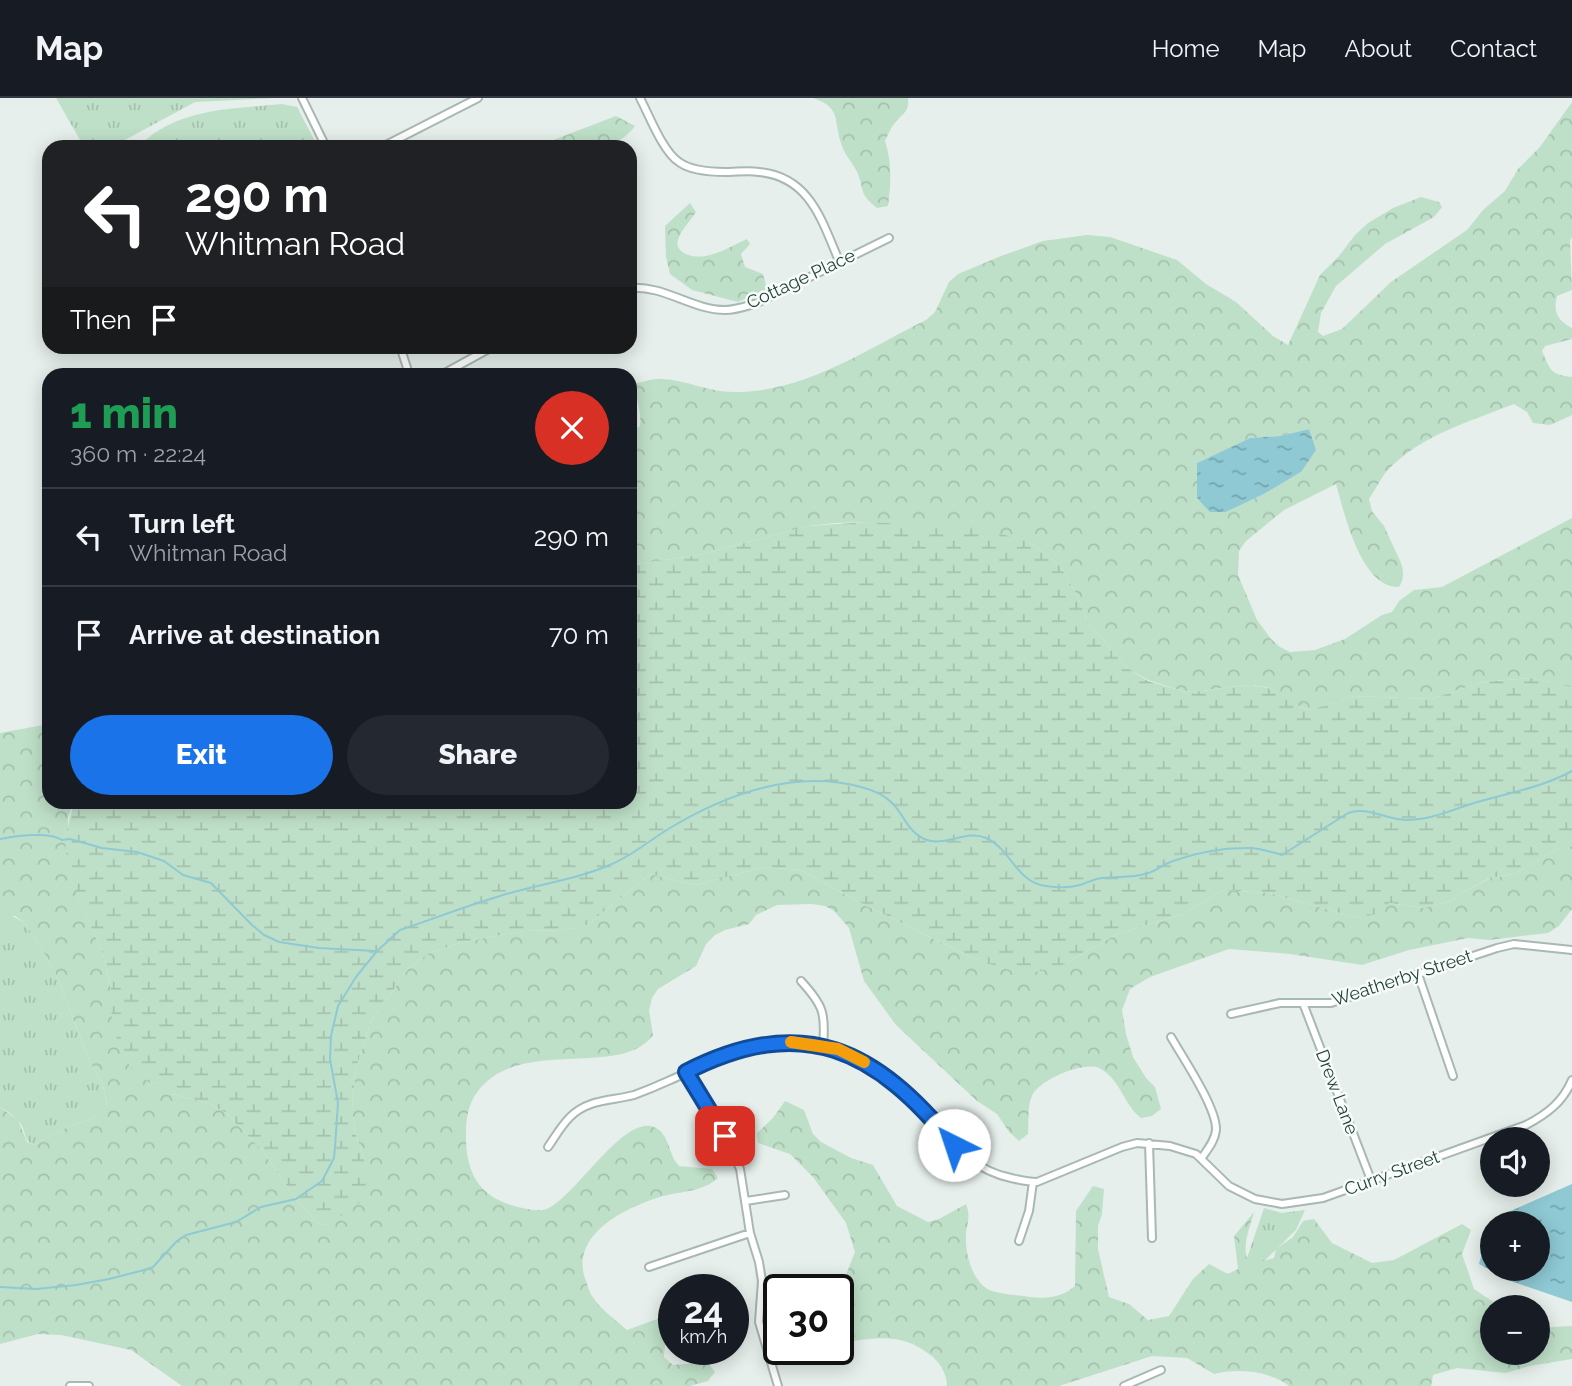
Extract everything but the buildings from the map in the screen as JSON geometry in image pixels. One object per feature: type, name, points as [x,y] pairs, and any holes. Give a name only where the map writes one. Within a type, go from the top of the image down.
[{"type":"street","points":[[302,98],[323,140]]},
{"type":"street","points":[[396,140],[478,98]]},
{"type":"street","points":[[640,98],[671,155],[685,166],[720,172],[759,172],[784,179],[802,190],[814,204],[840,262]]},
{"type":"street","name":"Cottage Place","points":[[637,288],[652,288],[716,309],[734,309],[757,303],[889,238]]},
{"type":"street","points":[[454,368],[479,354]]},
{"type":"street","name":"Weatherby Street","points":[[1231,1014],[1280,1003],[1331,1003],[1514,944],[1572,950]]},
{"type":"street","points":[[1418,974],[1453,1076]]},
{"type":"street","points":[[800,981],[818,999],[821,1007],[825,1028],[823,1046]]},
{"type":"street","name":"Drew Lane","points":[[1303,1003],[1371,1180]]},
{"type":"street","points":[[548,1147],[578,1110],[604,1099],[631,1095],[724,1054],[753,1046],[788,1042],[838,1049],[887,1076],[911,1095],[954,1145],[982,1170],[994,1174],[1033,1182],[1137,1143],[1170,1146],[1196,1154],[1201,1159],[1212,1143],[1216,1123],[1212,1109],[1171,1037]]},
{"type":"street","points":[[686,1072],[725,1136],[740,1169],[750,1233],[762,1281],[759,1322],[778,1386]]},
{"type":"street","name":"Curry Street","points":[[1201,1159],[1217,1177],[1255,1199],[1282,1204],[1323,1198],[1526,1125],[1555,1107],[1565,1097],[1572,1080]]},
{"type":"street","points":[[1149,1143],[1152,1238]]},
{"type":"street","points":[[1018,1241],[1030,1211],[1033,1182]]},
{"type":"street","points":[[746,1201],[785,1195]]},
{"type":"street","points":[[649,1267],[750,1233]]},
{"type":"street","points":[[1124,1386],[1161,1370]]},
{"type":"street","points":[[70,1386],[89,1386]]},
{"type":"green space","points":[[56,98],[275,98],[195,102],[125,140],[80,140]]},
{"type":"green space","points":[[813,98],[908,98],[906,110],[885,141],[890,173],[888,206],[877,208],[866,198],[859,176],[842,146],[833,111]]},
{"type":"green space","points":[[1572,102],[1572,290],[1557,296],[1556,307],[1560,319],[1572,328],[1572,339],[1545,346],[1542,351],[1552,370],[1572,377],[1572,415],[1550,425],[1533,423],[1527,412],[1514,404],[1430,439],[1399,459],[1386,472],[1369,499],[1372,511],[1384,526],[1401,563],[1403,575],[1399,587],[1386,584],[1374,576],[1364,563],[1349,529],[1336,484],[1284,510],[1246,541],[1239,551],[1238,575],[1257,620],[1271,639],[1290,652],[1315,650],[1345,639],[1382,615],[1392,612],[1399,601],[1414,590],[1442,587],[1572,518],[1572,688],[1533,678],[1482,682],[1431,699],[1354,696],[1310,710],[1266,687],[1240,686],[1182,691],[1148,680],[1127,668],[1087,621],[1078,597],[1060,566],[1030,542],[866,522],[836,523],[808,526],[699,555],[637,564],[637,428],[640,420],[637,383],[662,379],[717,391],[736,392],[787,385],[835,367],[926,320],[935,312],[949,282],[958,274],[1043,241],[1087,235],[1110,237],[1177,260],[1206,284],[1236,302],[1273,336],[1288,345],[1320,275],[1368,223],[1393,208],[1421,197],[1439,202],[1442,207],[1434,217],[1385,244],[1336,286],[1321,313],[1318,332],[1323,336],[1342,329],[1391,282],[1467,230],[1483,210],[1505,191],[1518,169],[1540,147]],"holes":[[[1309,429],[1301,472],[1226,512],[1197,499],[1197,463],[1250,438],[1280,436]]]},
{"type":"green space","points":[[282,104],[297,107],[314,140],[146,140],[172,123],[225,109]]},
{"type":"green space","points":[[616,116],[635,126],[619,140],[553,140]]},
{"type":"green space","points":[[690,203],[696,212],[679,236],[679,249],[692,256],[708,256],[747,239],[750,244],[741,254],[745,267],[763,274],[767,289],[738,302],[692,290],[670,274],[666,257],[665,226]]},
{"type":"green space","points":[[866,522],[979,528],[1030,542],[1060,566],[1078,597],[1087,621],[1127,668],[1148,681],[1182,691],[1262,687],[1276,691],[1310,710],[1354,696],[1431,699],[1482,682],[1533,678],[1570,687],[1572,846],[1556,850],[1514,874],[1490,878],[1451,901],[1423,908],[1389,903],[1380,913],[1358,918],[1269,893],[1223,890],[1183,914],[1117,934],[1061,966],[1036,972],[1010,970],[979,961],[800,870],[765,867],[695,885],[650,874],[587,925],[564,930],[524,931],[463,942],[429,953],[409,968],[371,1021],[356,1068],[352,1108],[355,1132],[367,1168],[366,1192],[359,1203],[328,1225],[317,1223],[296,1199],[262,1150],[226,1113],[208,1103],[172,1094],[150,1083],[130,1067],[115,1034],[111,989],[103,954],[68,874],[65,839],[72,809],[637,809],[637,564],[699,555],[808,526]]},
{"type":"green space","points":[[42,725],[42,809],[71,809],[68,817],[68,873],[103,954],[111,989],[111,1010],[172,1094],[208,1103],[226,1113],[262,1150],[296,1199],[317,1223],[328,1225],[367,1168],[355,1132],[352,1108],[356,1068],[371,1021],[409,968],[429,953],[463,942],[524,931],[564,930],[587,925],[650,874],[695,885],[765,867],[800,870],[979,961],[1061,966],[1117,934],[1183,914],[1223,890],[1269,893],[1358,918],[1389,903],[1423,908],[1451,901],[1491,878],[1514,874],[1556,850],[1572,846],[1572,909],[1559,926],[1548,933],[1489,940],[1468,938],[1409,950],[1362,965],[1290,954],[1229,949],[1150,977],[1130,989],[1122,1010],[1133,1057],[1155,1087],[1161,1109],[1152,1116],[1141,1118],[1112,1078],[1099,1068],[1083,1067],[1062,1073],[1036,1090],[1029,1105],[1028,1134],[1019,1141],[997,1114],[977,1101],[896,1025],[864,981],[849,928],[834,911],[812,904],[777,905],[756,915],[749,924],[715,935],[706,944],[696,966],[658,989],[649,1010],[653,1035],[638,1048],[618,1055],[519,1065],[496,1075],[478,1091],[470,1105],[467,1121],[466,1144],[470,1167],[481,1186],[499,1200],[527,1209],[543,1210],[555,1204],[619,1140],[635,1129],[649,1126],[662,1133],[679,1166],[712,1169],[718,1178],[712,1183],[648,1201],[604,1225],[585,1250],[583,1265],[589,1291],[595,1301],[627,1330],[658,1319],[658,1365],[709,1365],[715,1372],[708,1381],[690,1386],[182,1386],[131,1350],[61,1335],[38,1334],[0,1344],[0,1107],[18,1120],[27,1142],[33,1145],[93,1118],[107,1105],[103,1085],[89,1060],[54,969],[25,923],[15,916],[0,915],[0,733]]},
{"type":"green space","points":[[9,914],[25,923],[54,969],[89,1060],[103,1085],[107,1106],[93,1118],[33,1145],[18,1120],[0,1107],[0,915]]},
{"type":"green space","points":[[785,1101],[804,1110],[813,1134],[821,1142],[851,1158],[873,1165],[897,1206],[928,1222],[966,1204],[966,1247],[969,1262],[980,1283],[992,1291],[1044,1298],[1057,1296],[1075,1286],[1076,1211],[1093,1186],[1104,1189],[1098,1226],[1098,1249],[1109,1297],[1129,1304],[1148,1320],[1169,1316],[1193,1279],[1209,1264],[1228,1274],[1238,1269],[1234,1236],[1254,1212],[1246,1249],[1246,1256],[1253,1271],[1263,1261],[1274,1258],[1276,1249],[1293,1237],[1303,1221],[1314,1219],[1332,1243],[1372,1263],[1394,1260],[1462,1224],[1471,1230],[1462,1254],[1474,1289],[1483,1295],[1480,1295],[1480,1365],[1535,1365],[1506,1373],[1457,1368],[1433,1375],[1431,1386],[1289,1386],[1263,1374],[1232,1371],[1214,1374],[1187,1358],[1152,1356],[1059,1386],[947,1386],[942,1368],[918,1347],[885,1338],[854,1341],[854,1274],[846,1274],[855,1252],[846,1223],[813,1177],[790,1154],[758,1143],[757,1133],[773,1118]]},
{"type":"green space","points":[[1264,1208],[1282,1213],[1305,1210],[1296,1230],[1253,1272],[1246,1261]]},
{"type":"green space","points":[[1572,1326],[1572,1359],[1550,1363],[1550,1327]]},
{"type":"water","points":[[1309,429],[1316,450],[1301,472],[1226,512],[1210,512],[1197,498],[1197,463],[1250,438],[1280,436]]},
{"type":"water","points":[[1572,1184],[1572,1302],[1511,1281],[1550,1281],[1550,1211],[1510,1211],[1542,1197],[1550,1197],[1550,1194]]},
{"type":"waterway","points":[[0,1287],[36,1289],[76,1285],[148,1269],[186,1235],[236,1222],[261,1207],[296,1199],[322,1181],[334,1158],[338,1103],[330,1059],[331,1036],[338,1006],[377,951],[400,930],[487,900],[585,874],[612,864],[670,828],[738,795],[786,783],[811,781],[836,782],[865,788],[890,801],[914,832],[924,839],[940,841],[971,836],[986,838],[995,843],[1027,878],[1046,886],[1064,887],[1100,878],[1145,874],[1181,858],[1218,850],[1255,848],[1282,855],[1348,813],[1362,811],[1406,820],[1424,818],[1536,786],[1572,771]]},
{"type":"waterway","points":[[0,839],[49,836],[102,848],[137,852],[164,861],[183,875],[211,883],[251,924],[264,935],[279,942],[319,948],[375,951]]},
{"type":"slow traffic","points":[[791,1042],[838,1049],[864,1062]]},
{"type":"route","points":[[725,1136],[686,1072],[721,1055],[744,1048],[788,1042],[838,1049],[887,1076],[911,1095],[954,1145]]}]
